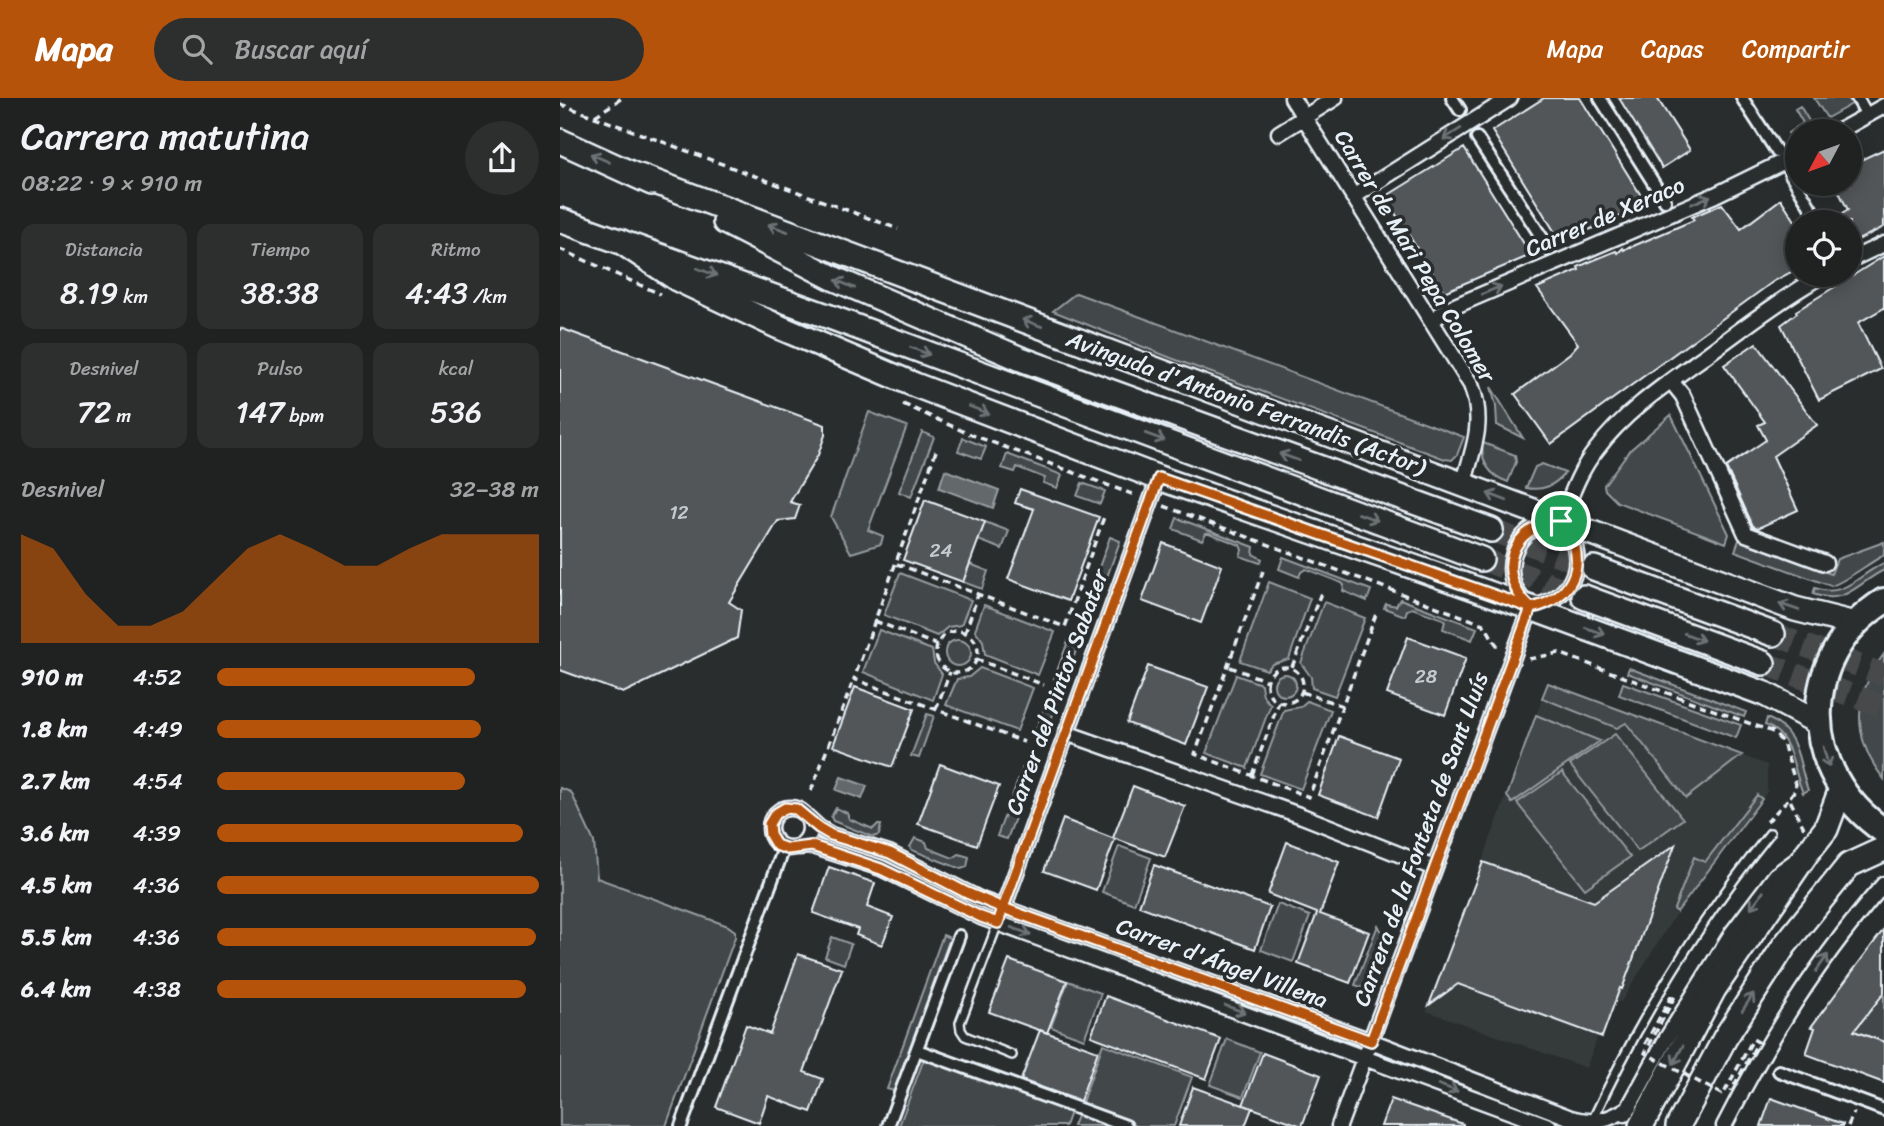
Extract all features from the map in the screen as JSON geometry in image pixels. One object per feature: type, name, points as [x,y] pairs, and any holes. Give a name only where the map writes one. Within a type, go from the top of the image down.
[{"type":"highway","points":[[1884,601],[1855,624],[1839,646],[1827,670],[1820,696],[1819,723],[1829,769],[1841,789],[1854,806],[1884,831]]},
{"type":"main road","name":"Avinguda d'Antonio Ferrandis (Actor)","points":[[560,141],[639,176],[1795,609],[1855,624]]},
{"type":"main road","name":"Avinguda d'Antonio Ferrandis (Actor)","points":[[639,176],[835,279],[1021,359],[1491,530]]},
{"type":"main road","points":[[560,219],[1481,559]]},
{"type":"main road","points":[[620,241],[677,279],[779,327],[922,388],[1159,478],[1531,608],[1765,694],[1819,723]]},
{"type":"main road","points":[[1594,568],[1773,635]]},
{"type":"main road","points":[[1584,597],[1763,663]]},
{"type":"main road","points":[[1635,1116],[1714,989],[1826,829],[1841,789]]},
{"type":"main road","points":[[1678,1126],[1725,1038],[1784,946],[1849,865],[1884,849]]},
{"type":"street","name":"Carrer de Mari Pepa Colomer","points":[[1292,98],[1471,385],[1477,400],[1478,433],[1463,484]]},
{"type":"street","points":[[1279,133],[1335,98]]},
{"type":"street","points":[[1452,98],[1460,110]]},
{"type":"street","points":[[1353,197],[1510,98]]},
{"type":"street","points":[[1600,98],[1665,201]]},
{"type":"street","points":[[1742,98],[1777,152]]},
{"type":"street","points":[[1857,98],[1867,115]]},
{"type":"street","points":[[1860,119],[1884,106]]},
{"type":"street","points":[[1477,138],[1550,250]]},
{"type":"street","name":"Carrer de Xeraco","points":[[1431,321],[1448,309],[1704,199],[1785,161]]},
{"type":"street","points":[[1862,254],[1884,244]]},
{"type":"street","points":[[1561,521],[1581,472],[1610,432],[1671,381],[1768,309],[1804,287]]},
{"type":"street","points":[[1671,381],[1682,396],[1746,534],[1825,563]]},
{"type":"street","name":"Carrer del Pintor Sabater","points":[[1000,916],[1159,478]]},
{"type":"street","points":[[1561,521],[1575,543],[1576,568],[1564,591],[1555,600],[1531,608],[1516,591],[1510,569],[1511,558],[1521,538],[1530,531],[1539,525],[1561,521]]},
{"type":"street","name":"Carrera de la Fonteta de Sant Lluís","points":[[1339,1126],[1531,608]]},
{"type":"street","points":[[1066,733],[1302,816],[1434,868]]},
{"type":"street","points":[[785,808],[796,809],[806,816],[810,824],[806,842],[791,847],[776,845],[770,835],[769,824],[775,814],[785,808]]},
{"type":"street","name":"Carrer d'Ángel Villena","points":[[806,816],[831,835],[890,853],[967,893],[1000,916],[1549,1126]]},
{"type":"street","name":"Carrer d'Ángel Villena","points":[[791,847],[812,846],[881,869],[961,909],[1000,916],[1371,1041],[1563,1115],[1591,1122]]},
{"type":"street","points":[[681,1126],[791,847]]},
{"type":"street","points":[[1724,1126],[1785,1016],[1838,940],[1884,884]]},
{"type":"street","points":[[888,1126],[958,936]]},
{"type":"street","points":[[916,1050],[1126,1126]]},
{"type":"street","points":[[1779,1071],[1884,1110]]},
{"type":"street","points":[[1591,1122],[1635,1116]]},
{"type":"street","points":[[1616,1126],[1635,1116]]},
{"type":"lane","points":[[1591,1122],[1670,972],[1719,899],[1770,833]]},
{"type":"lane","points":[[1000,916],[960,1023],[965,1036],[1012,1055]]},
{"type":"path","points":[[594,117],[622,98]]},
{"type":"path","points":[[560,104],[898,229]]},
{"type":"path","points":[[811,791],[936,451]]},
{"type":"path","points":[[1160,505],[1483,624],[1501,650]]},
{"type":"path","name":"Carrer del Pintor Sabater","points":[[978,595],[1065,626],[1105,514]]},
{"type":"path","points":[[896,564],[978,595],[965,633]]},
{"type":"path","points":[[1263,572],[1195,754],[1309,797],[1376,614]]},
{"type":"path","points":[[1292,667],[1321,593]]},
{"type":"path","points":[[875,621],[937,645]]},
{"type":"path","points":[[952,632],[965,633],[978,649],[976,659],[964,672],[950,672],[940,664],[937,645],[952,632]]},
{"type":"path","points":[[1527,659],[1559,653],[1773,732],[1783,743],[1796,784],[1789,798],[1805,828]]},
{"type":"path","points":[[976,659],[1044,685]]},
{"type":"path","points":[[1229,667],[1267,681]]},
{"type":"path","points":[[1292,667],[1303,680],[1303,692],[1295,701],[1279,702],[1269,694],[1267,681],[1274,670],[1292,667]]},
{"type":"path","points":[[936,709],[950,672]]},
{"type":"path","points":[[854,679],[1024,742]]},
{"type":"path","points":[[1303,692],[1343,706]]},
{"type":"path","points":[[1252,775],[1279,702]]},
{"type":"path","points":[[1645,1044],[1672,995],[1675,996],[1645,1052],[1723,1096],[1754,1039],[1758,1042],[1731,1091]]},
{"type":"shaded area","points":[[1814,98],[1848,98],[1852,104],[1827,118]]},
{"type":"shaded area","points":[[1800,106],[1808,119],[1801,119],[1795,109]]},
{"type":"shaded area","points":[[1076,293],[1464,437],[1457,455],[1452,460],[1445,459],[1171,358],[1053,311]]},
{"type":"shaded area","points":[[1491,387],[1523,438],[1497,425]]},
{"type":"shaded area","points":[[869,412],[907,426],[868,530],[883,536],[881,544],[851,553],[831,517]]},
{"type":"shaded area","points":[[1671,415],[1729,534],[1726,543],[1617,502],[1605,490],[1604,485],[1629,451]]},
{"type":"shaded area","points":[[922,432],[934,437],[911,497],[899,492]]},
{"type":"shaded area","points":[[963,438],[986,447],[981,459],[958,451]]},
{"type":"shaded area","points":[[1483,443],[1515,455],[1516,462],[1508,482],[1491,472],[1483,456]]},
{"type":"shaded area","points":[[1007,454],[1062,475],[1057,488],[1043,483],[1045,478],[1017,467],[1015,472],[1002,468]]},
{"type":"shaded area","points":[[1542,464],[1565,473],[1548,486],[1526,488],[1535,467]]},
{"type":"shaded area","points":[[945,470],[999,490],[993,508],[939,488]]},
{"type":"shaded area","points":[[1082,483],[1105,491],[1100,504],[1077,496]]},
{"type":"shaded area","points":[[1177,518],[1254,547],[1253,554],[1262,559],[1260,563],[1240,556],[1240,545],[1209,533],[1206,533],[1202,540],[1173,529]]},
{"type":"shaded area","points":[[985,522],[1009,531],[1002,549],[978,540]]},
{"type":"shaded area","points":[[1110,537],[1120,541],[1095,610],[1085,606]]},
{"type":"shaded area","points":[[1739,540],[1831,574],[1837,559],[1884,542],[1884,555],[1831,586],[1735,551]]},
{"type":"shaded area","points":[[1283,557],[1371,590],[1367,601],[1343,591],[1342,583],[1306,569],[1299,577],[1279,569]]},
{"type":"shaded area","points":[[1884,563],[1884,570],[1843,595],[1824,597],[1813,594],[1815,588],[1825,591],[1843,588]]},
{"type":"shaded area","points":[[970,564],[988,571],[982,589],[963,582]]},
{"type":"shaded area","points":[[900,573],[971,600],[961,625],[948,627],[937,636],[884,615]]},
{"type":"shaded area","points":[[1269,582],[1310,598],[1289,659],[1272,664],[1267,670],[1240,661]]},
{"type":"shaded area","points":[[1400,599],[1477,628],[1472,640],[1443,629],[1443,619],[1412,608],[1407,610],[1405,616],[1384,608],[1386,604],[1396,606]]},
{"type":"shaded area","points":[[1324,602],[1365,618],[1335,696],[1312,688],[1311,677],[1301,663]]},
{"type":"shaded area","points":[[984,605],[1055,632],[1038,675],[985,654],[983,641],[975,630]]},
{"type":"shaded area","points":[[879,630],[932,650],[934,663],[942,674],[933,700],[863,672]]},
{"type":"shaded area","points":[[1070,636],[1080,640],[1064,683],[1054,679]]},
{"type":"shaded area","points":[[958,640],[967,644],[971,653],[967,662],[958,666],[949,662],[945,653],[949,644]]},
{"type":"shaded area","points":[[1884,654],[1884,779],[1866,748],[1860,716],[1866,685]]},
{"type":"shaded area","points":[[980,668],[1033,688],[1017,731],[946,705],[957,679],[969,677]]},
{"type":"shaded area","points":[[1629,668],[1746,712],[1744,717],[1627,673]]},
{"type":"shaded area","points":[[1285,674],[1293,677],[1296,685],[1293,693],[1285,696],[1277,693],[1274,685],[1277,677]]},
{"type":"shaded area","points":[[1236,675],[1261,684],[1263,695],[1271,704],[1247,768],[1206,753]]},
{"type":"shaded area","points":[[1548,683],[1767,765],[1767,792],[1677,912],[1621,1002],[1615,1001],[1602,1037],[1598,1036],[1586,1068],[1427,1011]]},
{"type":"shaded area","points":[[1548,683],[1742,755],[1686,798],[1626,723],[1617,728],[1542,698]]},
{"type":"shaded area","points":[[1623,683],[1741,725],[1736,738],[1619,695]]},
{"type":"shaded area","points":[[1049,694],[1059,698],[1043,741],[1033,738]]},
{"type":"shaded area","points":[[1307,701],[1331,710],[1301,789],[1260,774],[1284,710],[1300,707]]},
{"type":"shaded area","points":[[927,714],[934,716],[919,758],[911,756]]},
{"type":"shaded area","points":[[1536,715],[1600,741],[1512,803],[1507,796]]},
{"type":"shaded area","points":[[1767,718],[1778,724],[1792,739],[1808,790],[1803,793],[1786,744],[1781,736],[1765,725]]},
{"type":"shaded area","points":[[1615,734],[1683,819],[1638,851],[1570,765]]},
{"type":"shaded area","points":[[1023,767],[1033,770],[1007,839],[997,836]]},
{"type":"shaded area","points":[[1562,772],[1630,857],[1585,889],[1517,803]]},
{"type":"shaded area","points":[[841,777],[867,786],[862,799],[836,790]]},
{"type":"shaded area","points":[[560,788],[571,792],[594,842],[597,878],[728,926],[735,931],[666,1126],[560,1126]]},
{"type":"shaded area","points":[[1757,795],[1762,799],[1677,912],[1674,909],[1694,857],[1705,862]]},
{"type":"shaded area","points":[[836,808],[847,813],[849,819],[873,829],[881,825],[879,835],[873,837],[833,821],[831,817]]},
{"type":"shaded area","points":[[915,838],[926,842],[928,848],[953,858],[959,854],[969,857],[967,867],[961,869],[912,850],[910,847]]},
{"type":"shaded area","points":[[1119,846],[1151,858],[1134,904],[1102,892]]},
{"type":"shaded area","points":[[1278,904],[1310,916],[1293,962],[1261,950]]},
{"type":"shaded area","points":[[1378,925],[1389,945],[1372,991],[1355,985]]},
{"type":"shaded area","points":[[943,935],[950,938],[894,1091],[887,1089]]},
{"type":"shaded area","points":[[832,937],[851,944],[844,964],[825,957]]},
{"type":"shaded area","points":[[1068,981],[1101,993],[1084,1039],[1051,1027]]},
{"type":"shaded area","points":[[1884,993],[1884,1042],[1854,1031]]},
{"type":"shaded area","points":[[1227,1039],[1260,1052],[1243,1097],[1210,1085]]},
{"type":"shaded area","points":[[1103,1044],[1192,1077],[1174,1126],[1137,1126],[1081,1105]]},
{"type":"shaded area","points":[[925,1056],[1071,1109],[1065,1126],[899,1126]]},
{"type":"shaded area","points":[[1079,1111],[1117,1126],[1073,1126]]},
{"type":"building","points":[[1544,98],[1580,98],[1647,205],[1561,242],[1492,131]]},
{"type":"building","points":[[1619,98],[1657,98],[1690,150],[1662,168]]},
{"type":"building","points":[[1464,148],[1531,255],[1444,292],[1385,197]]},
{"type":"building","points":[[1884,149],[1884,227],[1862,238],[1862,210],[1848,210],[1841,196],[1862,196],[1862,159]]},
{"type":"building","points":[[1781,199],[1788,210],[1785,210],[1785,275],[1551,444],[1515,394],[1578,344],[1537,288],[1579,270],[1578,267],[1594,260],[1616,251],[1618,253],[1623,248],[1624,250],[1694,220],[1692,217],[1722,204],[1741,229]]},
{"type":"building","points":[[1884,256],[1884,308],[1858,323],[1881,369],[1819,400],[1781,325],[1797,313],[1796,311],[1834,287],[1862,287],[1862,270]]},
{"type":"building","points":[[560,328],[825,425],[825,435],[818,455],[790,502],[800,505],[795,519],[778,521],[729,602],[741,610],[737,638],[623,693],[560,670]]},
{"type":"building","points":[[1756,343],[1817,425],[1773,456],[1798,510],[1758,528],[1753,526],[1726,467],[1766,440],[1758,425],[1765,422],[1724,365]]},
{"type":"building","points":[[1020,489],[1099,517],[1068,601],[1008,579],[1034,509],[1015,503]]},
{"type":"building","points":[[925,500],[985,522],[963,582],[903,560]]},
{"type":"building","points":[[1163,543],[1222,566],[1201,623],[1142,601]]},
{"type":"building","points":[[1408,637],[1466,658],[1445,715],[1387,694]]},
{"type":"building","points":[[1148,666],[1208,687],[1186,745],[1127,723]]},
{"type":"building","points":[[855,687],[914,709],[892,767],[833,746]]},
{"type":"building","points":[[1339,736],[1399,758],[1378,817],[1318,795]]},
{"type":"building","points":[[940,764],[999,786],[977,845],[918,824]]},
{"type":"building","points":[[1133,786],[1185,806],[1165,857],[1113,838]]},
{"type":"building","points":[[1063,819],[1115,839],[1096,890],[1044,871]]},
{"type":"building","points":[[1287,842],[1339,862],[1320,914],[1369,932],[1350,983],[1298,964],[1317,913],[1268,894]]},
{"type":"building","points":[[1675,845],[1602,1037],[1458,984],[1429,1005],[1483,862],[1594,902]]},
{"type":"building","points":[[1154,865],[1270,907],[1255,949],[1139,906]]},
{"type":"building","points":[[829,867],[875,883],[867,907],[893,917],[882,945],[856,935],[858,929],[813,913]]},
{"type":"building","points":[[1884,929],[1884,993],[1854,1031],[1884,1042],[1884,1083],[1806,1054],[1815,1028],[1811,1027]]},
{"type":"building","points":[[798,954],[842,969],[804,1072],[823,1079],[811,1112],[768,1096],[759,1123],[716,1107],[746,1025],[770,1034]]},
{"type":"building","points":[[1009,960],[1067,981],[1047,1033],[989,1012]]},
{"type":"building","points":[[1106,996],[1221,1039],[1206,1079],[1091,1036]]},
{"type":"building","points":[[1040,1030],[1098,1051],[1080,1101],[1021,1080]]},
{"type":"building","points":[[1263,1053],[1321,1075],[1302,1126],[1244,1105],[1252,1108],[1245,1126],[1179,1126],[1193,1087],[1243,1105]]},
{"type":"building","points":[[1771,1098],[1843,1124],[1843,1126],[1761,1126]]},
{"type":"building","points":[[1391,1099],[1463,1124],[1463,1126],[1381,1126]]},
{"type":"tunnel","points":[[1491,530],[1594,568]]},
{"type":"tunnel","points":[[1481,559],[1584,597]]},
{"type":"tunnel","points":[[1773,634],[1884,675]]},
{"type":"tunnel","points":[[1763,663],[1884,707]]},
{"type":"route","points":[[1561,521],[1539,525],[1530,531],[1521,538],[1511,558],[1510,569],[1516,591],[1531,608],[1371,1041],[1003,908],[998,923],[961,909],[881,869],[812,846],[787,849],[776,845],[770,835],[769,824],[775,814],[785,808],[796,809],[831,835],[890,853],[947,884],[1003,908],[1159,478],[1531,608],[1555,600],[1572,580],[1576,568],[1575,543],[1561,521]]}]
